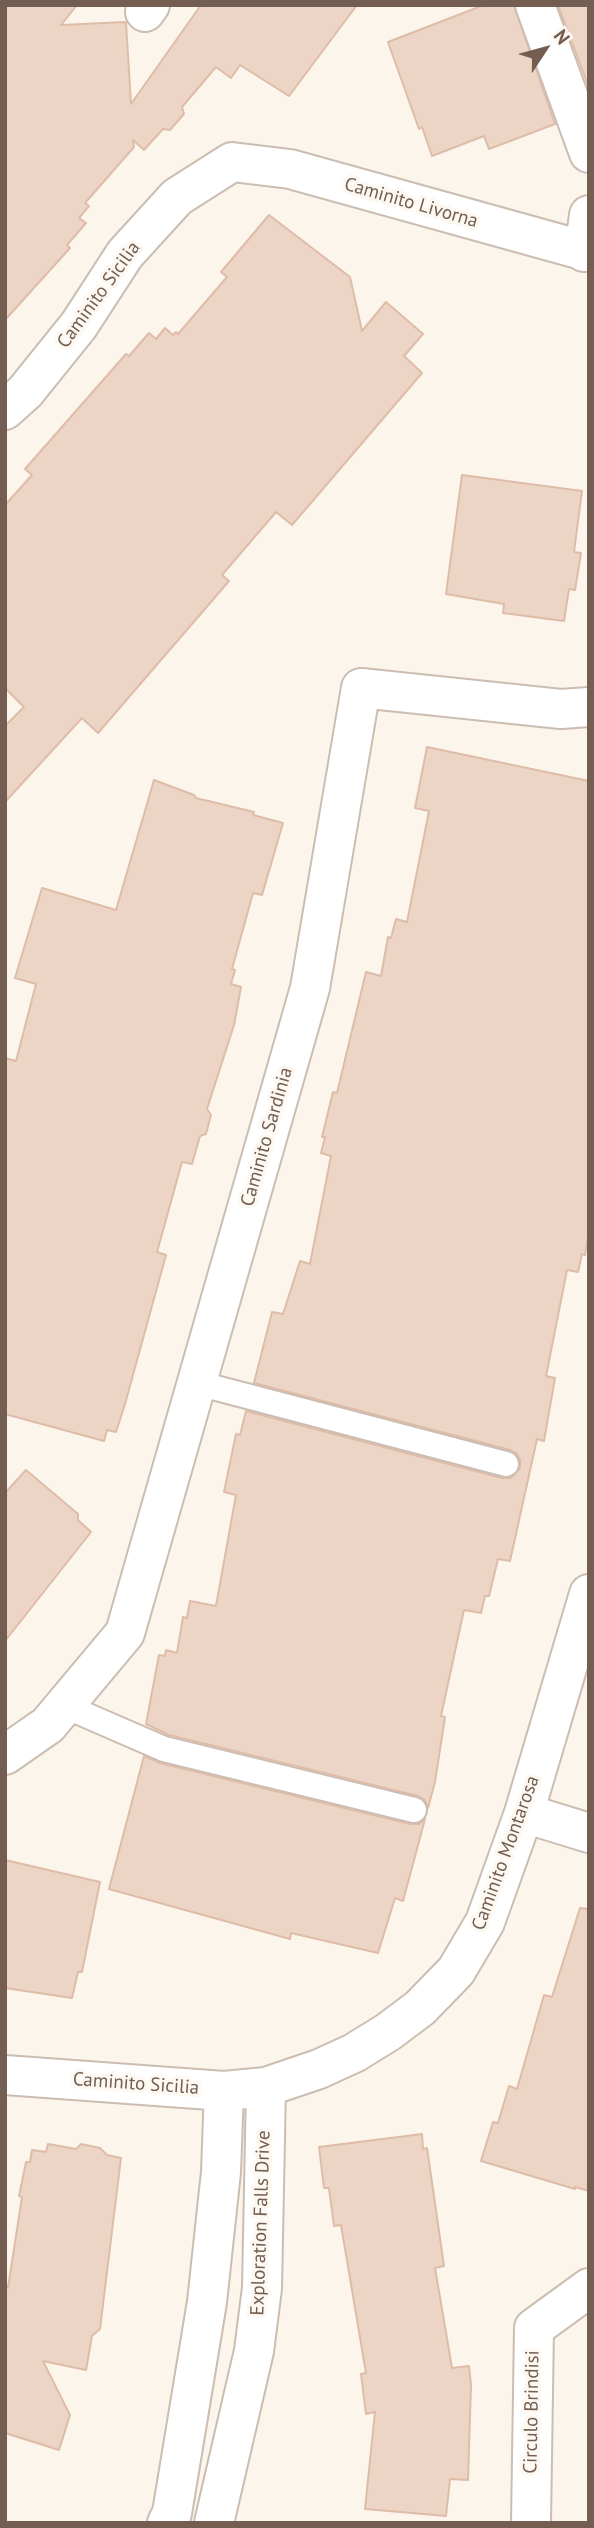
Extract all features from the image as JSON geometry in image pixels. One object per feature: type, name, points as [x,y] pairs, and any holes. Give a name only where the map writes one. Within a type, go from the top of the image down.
[{"type":"street","points":[[534,5],[589,153]]},
{"type":"street","name":"Caminito Livorna","points":[[232,162],[290,169],[587,240]]},
{"type":"street","name":"Caminito Sicilia","points":[[5,410],[25,392],[79,325],[125,254],[142,235],[177,197],[232,162]]},
{"type":"street","name":"Caminito Sardinia","points":[[5,1755],[48,1725],[125,1633],[310,988],[361,688],[561,709],[589,707]]},
{"type":"street","name":"Caminito Montarosa","points":[[266,2087],[319,2069],[354,2053],[388,2032],[438,1990],[456,1971],[485,1922],[524,1813],[589,1594]]},
{"type":"street","points":[[524,1813],[589,1833]]},
{"type":"street","name":"Caminito Sicilia","points":[[6,2079],[224,2091],[266,2087]]},
{"type":"street","name":"Exploration Falls Drive","points":[[214,2523],[254,2351],[262,2288],[266,2087]]},
{"type":"street","points":[[167,2523],[172,2513],[207,2302],[221,2172],[224,2091]]},
{"type":"street","name":"Circulo Brindisi","points":[[531,2523],[534,2328],[589,2288]]},
{"type":"lane","points":[[197,1383],[506,1464]]},
{"type":"lane","points":[[65,1706],[164,1749],[414,1810]]},
{"type":"building","points":[[5,5],[77,5],[61,25],[126,22],[131,104],[201,5],[357,5],[289,96],[240,65],[231,78],[216,67],[182,107],[184,114],[170,130],[163,129],[144,150],[133,140],[134,147],[85,203],[89,206],[79,218],[86,223],[67,245],[70,248],[5,320]]},
{"type":"building","points":[[484,5],[514,5],[555,124],[489,149],[484,136],[432,156],[422,127],[419,129],[388,42]]},
{"type":"building","points":[[558,5],[589,5],[589,88]]},
{"type":"building","points":[[269,215],[350,277],[362,331],[386,302],[423,334],[404,356],[422,373],[292,525],[276,512],[222,575],[229,581],[98,733],[82,718],[5,802],[5,726],[24,707],[5,688],[5,505],[32,475],[25,469],[126,354],[129,356],[149,333],[156,339],[165,328],[173,335],[176,332],[178,334],[227,277],[221,272]]},
{"type":"building","points":[[462,475],[582,491],[574,552],[581,553],[575,590],[569,589],[564,621],[503,613],[504,604],[446,594]]},
{"type":"building","points":[[427,747],[589,781],[589,1230],[585,1255],[582,1254],[578,1272],[567,1270],[546,1376],[555,1378],[544,1441],[537,1439],[510,1561],[498,1559],[489,1596],[485,1596],[481,1613],[464,1610],[441,1716],[445,1717],[435,1782],[428,1808],[425,1800],[418,1796],[169,1735],[146,1724],[159,1655],[165,1656],[166,1650],[177,1653],[183,1617],[187,1618],[190,1601],[216,1606],[236,1495],[224,1492],[236,1434],[240,1435],[246,1411],[502,1478],[511,1478],[520,1468],[520,1459],[510,1450],[254,1383],[272,1312],[283,1314],[300,1261],[310,1264],[331,1156],[321,1153],[325,1137],[322,1137],[333,1092],[337,1093],[366,972],[381,976],[388,937],[391,938],[396,919],[407,922],[429,811],[415,808]]},
{"type":"building","points":[[154,780],[196,798],[254,812],[253,815],[283,823],[262,895],[253,893],[232,969],[235,970],[231,984],[241,987],[234,1025],[207,1109],[211,1115],[206,1134],[200,1136],[192,1164],[182,1162],[157,1252],[166,1255],[125,1404],[116,1432],[107,1430],[104,1441],[5,1414],[5,1058],[16,1061],[36,984],[15,978],[42,888],[116,910]]},
{"type":"building","points":[[26,1470],[78,1514],[78,1520],[91,1532],[5,1641],[5,1493]]},
{"type":"building","points":[[144,1756],[160,1763],[410,1824],[419,1824],[425,1819],[403,1901],[395,1898],[378,1953],[291,1933],[290,1939],[109,1889]]},
{"type":"building","points":[[5,1860],[100,1882],[82,1972],[78,1972],[72,1998],[5,1988]]},
{"type":"building","points":[[580,1908],[589,1909],[589,2191],[481,2161],[493,2122],[498,2123],[509,2086],[517,2089],[544,1995],[552,1997]]},
{"type":"building","points":[[422,2134],[423,2149],[427,2148],[444,2266],[435,2268],[452,2368],[469,2366],[471,2385],[468,2480],[450,2479],[446,2516],[365,2509],[375,2412],[366,2414],[361,2374],[366,2373],[341,2225],[334,2226],[329,2188],[324,2188],[319,2147]]},
{"type":"building","points":[[48,2144],[76,2149],[81,2144],[100,2148],[107,2155],[121,2158],[100,2329],[92,2336],[86,2370],[43,2361],[70,2415],[59,2450],[5,2433],[5,2282],[8,2288],[22,2197],[19,2196],[26,2162],[30,2162],[32,2150],[46,2152]]}]
